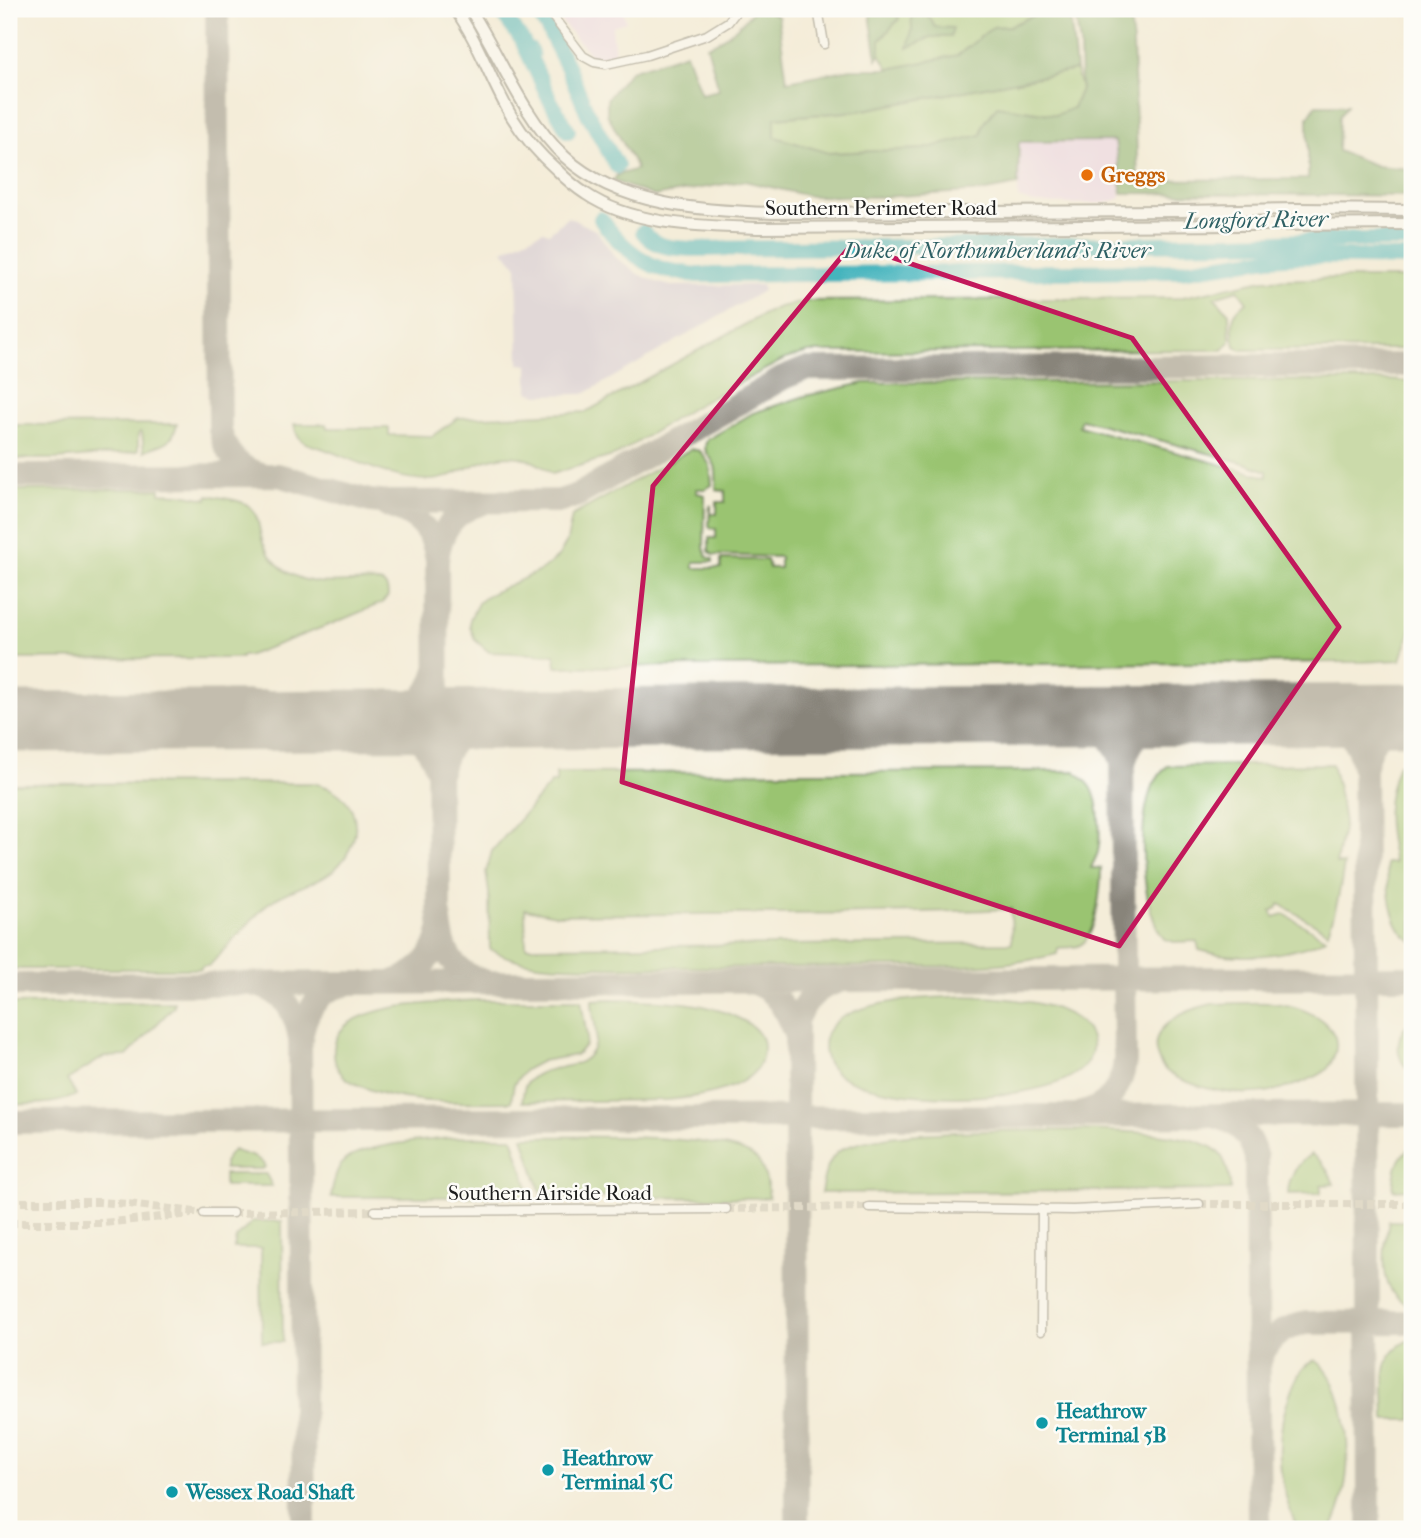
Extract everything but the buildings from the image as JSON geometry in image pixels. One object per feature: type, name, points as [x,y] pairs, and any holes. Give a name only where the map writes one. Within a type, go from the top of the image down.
[{"type":"street","name":"Southern Perimeter Road","points":[[455,9],[469,28],[512,118],[541,156],[589,197],[617,210],[649,219],[673,224],[757,228],[1412,224]]},
{"type":"street","name":"Southern Perimeter Road","points":[[470,9],[486,34],[504,72],[529,112],[558,150],[580,169],[614,189],[648,199],[720,211],[772,213],[1412,210]]},
{"type":"street","points":[[547,9],[583,56],[594,62],[609,64],[647,55],[707,35],[728,22],[737,9]]},
{"type":"street","points":[[818,9],[824,44]]},
{"type":"street","points":[[869,1207],[1073,1210],[1199,1205]]},
{"type":"street","name":"Southern Airside Road","points":[[375,1212],[726,1209]]},
{"type":"street","points":[[1041,1331],[1042,1209]]},
{"type":"street","points":[[204,1213],[232,1213]]},
{"type":"highlighted area","points":[[852,244],[1132,338],[1339,627],[1119,946],[622,782],[653,486]]},
{"type":"shaded area","points":[[623,9],[626,22],[612,26],[615,57],[593,58],[560,20]]},
{"type":"shaded area","points":[[1115,141],[1121,198],[1107,203],[1072,204],[1034,203],[1018,198],[1019,142]]},
{"type":"shaded area","points":[[568,217],[597,231],[615,257],[638,274],[659,283],[671,286],[762,285],[763,291],[584,394],[539,395],[528,392],[528,365],[519,364],[517,266],[503,250],[543,231],[549,233]]},
{"type":"green space","points":[[755,9],[765,9],[778,16],[787,81],[851,69],[889,69],[958,55],[993,27],[1010,26],[1043,11],[1055,10],[1071,23],[1076,70],[858,111],[775,118],[775,137],[829,153],[924,149],[981,135],[983,125],[997,106],[1056,115],[1073,108],[1081,89],[1080,44],[1074,9],[1129,9],[1133,43],[1138,180],[1308,179],[1308,117],[1316,105],[1347,105],[1339,117],[1338,151],[1377,166],[1412,169],[1412,196],[1122,193],[1115,141],[1019,142],[1018,185],[986,191],[881,197],[809,196],[744,181],[654,196],[613,181],[617,175],[637,169],[607,114],[607,99],[630,71],[686,53],[701,94],[719,90],[707,46],[727,35]]},
{"type":"green space","points":[[869,9],[896,9],[899,19],[880,40],[880,54],[877,59]]},
{"type":"green space","points":[[896,9],[1074,9],[1071,23],[1055,10],[1043,11],[1010,26],[993,27],[959,55],[889,69],[880,54],[880,40],[899,19]]},
{"type":"green space","points":[[911,9],[932,9],[928,15],[935,27],[953,28],[951,37],[931,37],[908,48],[912,29]]},
{"type":"green space","points":[[1076,70],[1081,89],[1073,108],[1056,115],[998,106],[981,135],[924,149],[829,153],[775,137],[775,118],[858,111]]},
{"type":"green space","points":[[1412,278],[1412,349],[1241,350],[1235,346],[1233,322],[1237,310],[1247,302],[1238,290],[1214,297],[1229,313],[1230,342],[1223,350],[808,352],[783,360],[699,404],[616,455],[552,474],[530,460],[509,456],[487,460],[441,479],[404,477],[377,470],[306,443],[298,436],[294,424],[326,424],[327,428],[389,428],[389,435],[432,436],[458,418],[586,412],[764,314],[779,307],[809,301],[1178,298],[1263,280]]},
{"type":"green space","points":[[1412,382],[1412,626],[1401,660],[556,667],[555,655],[489,652],[475,640],[470,619],[478,603],[486,596],[542,570],[559,556],[567,541],[572,516],[691,449],[700,451],[710,465],[712,485],[697,489],[697,493],[705,495],[704,547],[707,557],[713,559],[713,562],[694,562],[694,568],[721,568],[721,559],[767,560],[769,568],[780,568],[780,557],[713,555],[709,551],[709,538],[716,538],[716,529],[709,526],[710,507],[711,505],[711,514],[717,514],[717,502],[725,502],[725,491],[716,490],[716,469],[706,451],[707,440],[753,413],[805,396],[864,383]],"holes":[[[1081,419],[1267,471],[1267,477],[1079,426]]]},
{"type":"green space","points":[[177,424],[169,440],[144,451],[140,432],[138,451],[57,459],[9,459],[9,425]]},
{"type":"green space","points":[[160,489],[160,493],[207,499],[208,495],[246,504],[254,511],[266,549],[286,571],[317,582],[379,582],[386,587],[388,596],[382,603],[241,658],[9,659],[9,490]]},
{"type":"green space","points":[[1412,763],[1412,941],[1404,935],[1394,917],[1386,863],[1394,863],[1387,813],[1393,778],[1398,764]]},
{"type":"green space","points":[[1332,764],[1344,823],[1336,864],[1344,864],[1328,932],[1280,904],[1271,911],[1274,917],[1284,914],[1325,938],[1297,949],[1252,956],[1210,953],[1199,950],[1197,941],[1174,942],[1164,939],[1156,926],[1146,891],[1143,832],[1149,794],[1167,766]]},
{"type":"green space","points":[[1075,771],[1091,787],[1098,810],[1099,845],[1091,868],[1101,868],[1095,918],[1088,936],[1079,946],[1058,948],[1057,954],[1036,959],[994,964],[596,967],[541,964],[514,959],[490,949],[486,872],[492,851],[551,783],[556,783],[556,773]],"holes":[[[525,909],[556,915],[1011,909],[1012,943],[526,947]]]},
{"type":"green space","points":[[313,783],[336,792],[352,810],[355,819],[354,838],[346,856],[325,876],[266,905],[209,966],[202,966],[201,969],[9,969],[9,784]]},
{"type":"green space","points":[[967,996],[1040,1004],[1075,1018],[1086,1029],[1092,1043],[1088,1061],[1075,1074],[1054,1084],[1026,1091],[957,1097],[921,1096],[859,1084],[838,1074],[828,1062],[824,1047],[828,1031],[841,1018],[860,1009],[883,1004]]},
{"type":"green space","points":[[477,1000],[581,1000],[587,1037],[585,1046],[576,1055],[542,1061],[525,1070],[514,1084],[511,1102],[453,1102],[395,1097],[353,1083],[338,1069],[334,1059],[336,1040],[351,1022],[395,1007]]},
{"type":"green space","points":[[592,1000],[692,1004],[738,1018],[752,1026],[759,1034],[763,1044],[760,1063],[752,1074],[741,1082],[695,1097],[667,1100],[522,1102],[525,1086],[532,1078],[541,1072],[583,1061],[590,1054],[596,1038]]},
{"type":"green space","points":[[174,1002],[174,1006],[127,1056],[104,1057],[67,1080],[76,1095],[52,1102],[9,1105],[9,1004]]},
{"type":"green space","points":[[1273,1003],[1301,1009],[1321,1020],[1334,1036],[1336,1045],[1331,1063],[1324,1072],[1315,1077],[1290,1087],[1264,1092],[1212,1090],[1176,1077],[1166,1071],[1159,1061],[1157,1038],[1162,1029],[1180,1015],[1212,1004]]},
{"type":"green space","points":[[1412,1020],[1412,1072],[1402,1060],[1399,1046],[1402,1032]]},
{"type":"green space","points":[[1070,1130],[1148,1133],[1208,1145],[1224,1160],[1230,1190],[821,1193],[830,1162],[836,1154],[852,1145],[877,1139],[947,1132]]},
{"type":"green space","points":[[463,1137],[512,1137],[531,1197],[331,1197],[338,1169],[353,1155],[400,1143]]},
{"type":"green space","points":[[523,1137],[684,1140],[743,1151],[758,1161],[769,1198],[542,1197]]},
{"type":"green space","points":[[1412,1147],[1412,1189],[1393,1190],[1395,1171],[1403,1155]]},
{"type":"green space","points":[[233,1150],[255,1158],[265,1167],[224,1169],[224,1162]]},
{"type":"green space","points":[[1311,1154],[1325,1167],[1334,1184],[1321,1185],[1321,1193],[1288,1194],[1294,1171]]},
{"type":"green space","points":[[224,1174],[266,1174],[272,1186],[224,1186]]},
{"type":"green space","points":[[253,1221],[282,1221],[283,1342],[262,1342],[261,1248],[234,1248],[236,1238]]},
{"type":"green space","points":[[1389,1221],[1412,1221],[1412,1306],[1400,1301],[1387,1283],[1384,1258]]},
{"type":"green space","points":[[1412,1339],[1412,1420],[1385,1420],[1384,1384],[1387,1362],[1400,1345]]},
{"type":"green space","points":[[1315,1360],[1329,1374],[1342,1406],[1347,1437],[1347,1469],[1342,1500],[1331,1529],[1298,1529],[1282,1478],[1280,1442],[1286,1406],[1294,1385],[1303,1369]]},
{"type":"waterway","name":"Duke of Northumberland's River","points":[[499,9],[522,40],[568,131]]},
{"type":"waterway","name":"Longford River","points":[[535,9],[547,27],[588,114],[617,166]]},
{"type":"waterway","points":[[522,40],[535,45],[539,55]]},
{"type":"waterway","name":"Duke of Northumberland's River","points":[[601,219],[620,242],[644,261],[662,269],[696,275],[1180,271],[1300,256],[1412,258]]},
{"type":"waterway","name":"Longford River","points":[[643,232],[659,244],[692,249],[1412,240]]},
{"type":"taxiway","points":[[217,9],[220,430],[225,445],[239,464],[262,474]]},
{"type":"taxiway","points":[[9,476],[278,475],[380,502],[560,501],[578,495],[783,378],[805,369],[1412,365]]},
{"type":"taxiway","points":[[481,504],[462,512],[450,524],[441,540],[437,560],[439,908],[448,954],[462,970],[485,981]]},
{"type":"taxiway","points":[[387,506],[406,513],[421,524],[431,539],[437,559]]},
{"type":"taxiway","points":[[333,720],[387,718],[404,713],[424,696],[436,672]]},
{"type":"taxiway","points":[[1310,714],[1332,721],[1347,732],[1358,748],[1364,770],[1369,1529]]},
{"type":"taxiway","points":[[1123,770],[1129,748],[1141,732],[1157,722],[1179,715]]},
{"type":"taxiway","points":[[1364,770],[1374,742],[1385,727],[1412,715]]},
{"type":"taxiway","points":[[1023,716],[1069,718],[1095,726],[1106,734],[1122,762],[1125,1061],[1121,1079],[1107,1101],[1082,1113]]},
{"type":"taxiway","points":[[441,769],[447,751],[456,739],[468,730],[496,722],[544,719]]},
{"type":"taxiway","points":[[377,721],[397,725],[415,735],[428,750],[437,769]]},
{"type":"taxiway","points":[[395,981],[412,973],[425,962],[434,948],[440,930]]},
{"type":"taxiway","points":[[9,985],[1412,977]]},
{"type":"taxiway","points":[[748,982],[766,989],[779,1001],[795,1034]]},
{"type":"taxiway","points":[[797,1529],[796,1021],[812,996],[838,982]]},
{"type":"taxiway","points":[[255,985],[274,992],[287,1005],[296,1021],[300,1040],[304,1529]]},
{"type":"taxiway","points":[[301,1039],[305,1021],[314,1004],[335,987],[345,985]]},
{"type":"taxiway","points":[[9,1122],[1412,1114]]},
{"type":"taxiway","points":[[1217,1117],[1232,1123],[1243,1132],[1251,1143],[1256,1158],[1259,1529]]},
{"type":"taxiway","points":[[1259,1365],[1270,1342],[1282,1331],[1298,1325],[1412,1322]]},
{"type":"runway","points":[[9,722],[1412,714]]},
{"type":"tunnel","points":[[9,1202],[99,1202],[204,1213]]},
{"type":"tunnel","points":[[1199,1204],[1412,1204]]},
{"type":"tunnel","points":[[726,1209],[869,1207]]},
{"type":"tunnel","points":[[232,1213],[375,1211]]},
{"type":"tunnel","points":[[9,1223],[103,1223],[191,1214]]},
{"type":"place","name":"Greggs","points":[[1087,175]]},
{"type":"place","name":"Heathrow Terminal 5B","points":[[1042,1423]]},
{"type":"place","name":"Heathrow Terminal 5C","points":[[548,1470]]},
{"type":"place","name":"Wessex Road Shaft","points":[[172,1492]]}]
